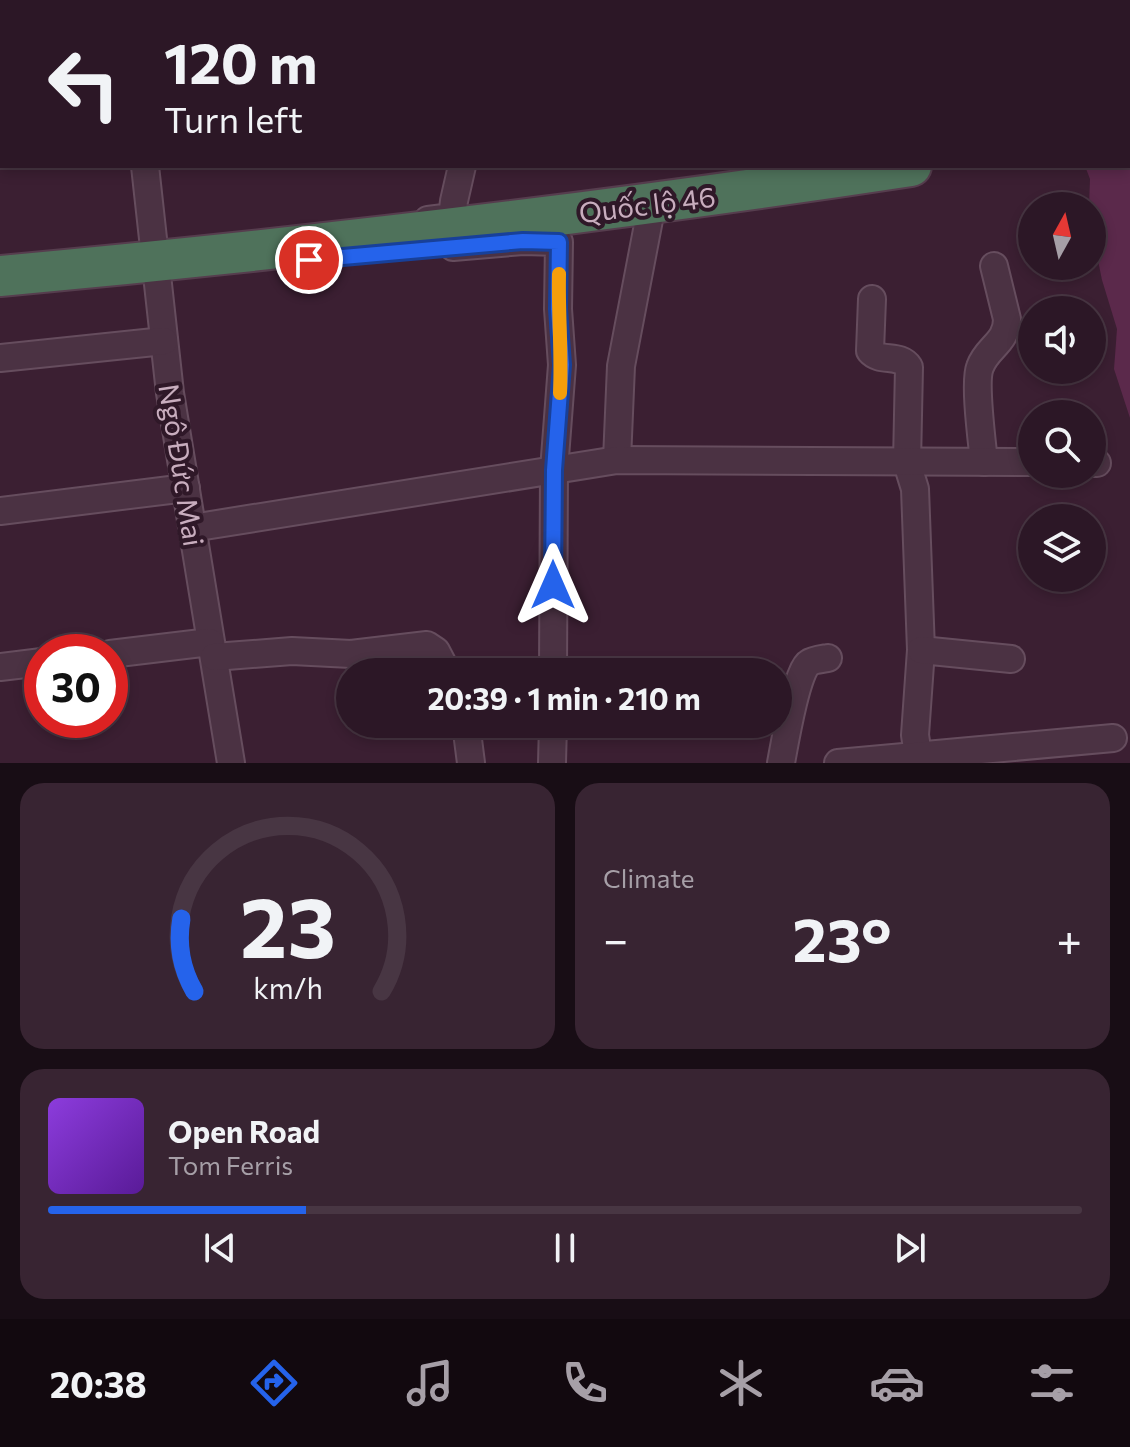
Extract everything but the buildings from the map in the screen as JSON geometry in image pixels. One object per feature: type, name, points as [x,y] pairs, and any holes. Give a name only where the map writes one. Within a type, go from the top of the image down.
[{"type":"highway","name":"Quốc lộ 46","points":[[0,276],[155,263],[652,204],[897,168]]},
{"type":"street","name":"Ngô Đức Mai","points":[[145,168],[170,393],[231,763]]},
{"type":"street","points":[[155,263],[310,231],[452,217],[462,168]]},
{"type":"street","points":[[617,460],[621,366],[652,204]]},
{"type":"street","points":[[155,263],[523,241],[559,242],[558,309],[562,365],[554,470],[553,658]]},
{"type":"street","points":[[984,462],[977,376],[985,356],[1001,340],[1007,327],[994,266]]},
{"type":"street","points":[[872,299],[870,351],[874,356],[902,359],[909,367],[907,463],[915,489],[921,650],[915,735],[918,755]]},
{"type":"street","points":[[0,358],[164,341]]},
{"type":"street","points":[[192,528],[617,460],[1018,462]]},
{"type":"street","points":[[0,511],[186,488]]},
{"type":"street","points":[[128,653],[212,650],[351,654],[427,645],[440,658]]},
{"type":"street","points":[[921,650],[1011,659]]},
{"type":"street","points":[[781,763],[803,668],[809,663],[828,658]]},
{"type":"street","points":[[0,667],[24,664]]},
{"type":"street","points":[[468,738],[471,763]]},
{"type":"street","points":[[552,763],[553,738]]},
{"type":"street","points":[[838,763],[918,755],[1008,755],[1113,738]]},
{"type":"shaded area","points":[[1086,168],[1130,168],[1130,418],[1114,369],[1117,329],[1102,280],[1106,280],[1106,192],[1090,192],[1090,179]]},
{"type":"slow traffic","points":[[559,274],[560,393]]},
{"type":"route","points":[[309,260],[523,241],[559,242],[558,309],[562,365],[554,470],[553,585]]}]
